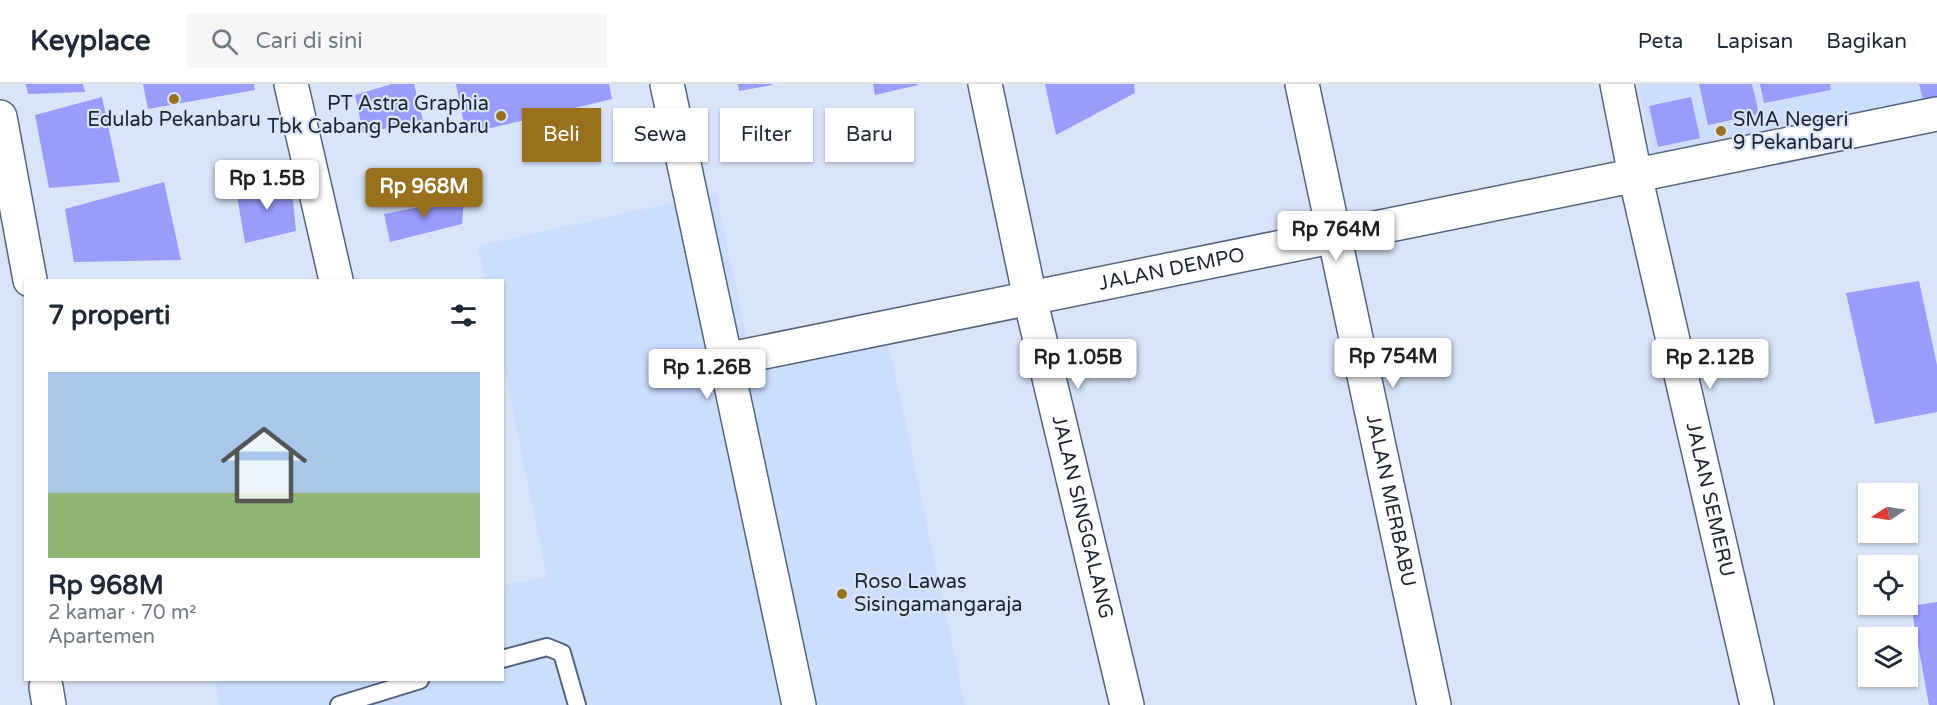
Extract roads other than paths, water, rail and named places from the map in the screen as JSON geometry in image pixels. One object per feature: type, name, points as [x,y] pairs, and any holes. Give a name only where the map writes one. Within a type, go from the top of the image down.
[{"type":"street","points":[[291,84],[336,279]]},
{"type":"street","points":[[667,84],[799,705]]},
{"type":"street","name":"JALAN SINGGALANG","points":[[985,84],[1030,298],[1127,705]]},
{"type":"street","name":"JALAN MERBABU","points":[[1302,84],[1434,705]]},
{"type":"street","name":"JALAN SEMERU","points":[[1617,84],[1635,175],[1757,705]]},
{"type":"street","name":"JALAN DEMPO","points":[[725,360],[1937,114]]},
{"type":"street","points":[[0,117],[30,279]]},
{"type":"lane","points":[[504,658],[547,647],[562,653],[577,705]]},
{"type":"lane","points":[[339,705],[417,681]]},
{"type":"place","name":"Edulab Pekanbaru","points":[[174,99]]},
{"type":"place","name":"PT Astra Graphia Tbk Cabang Pekanbaru","points":[[501,116]]},
{"type":"place","name":"SMA Negeri 9 Pekanbaru","points":[[1721,131]]},
{"type":"place","name":"Roso Lawas Sisingamangaraja","points":[[842,594]]}]
